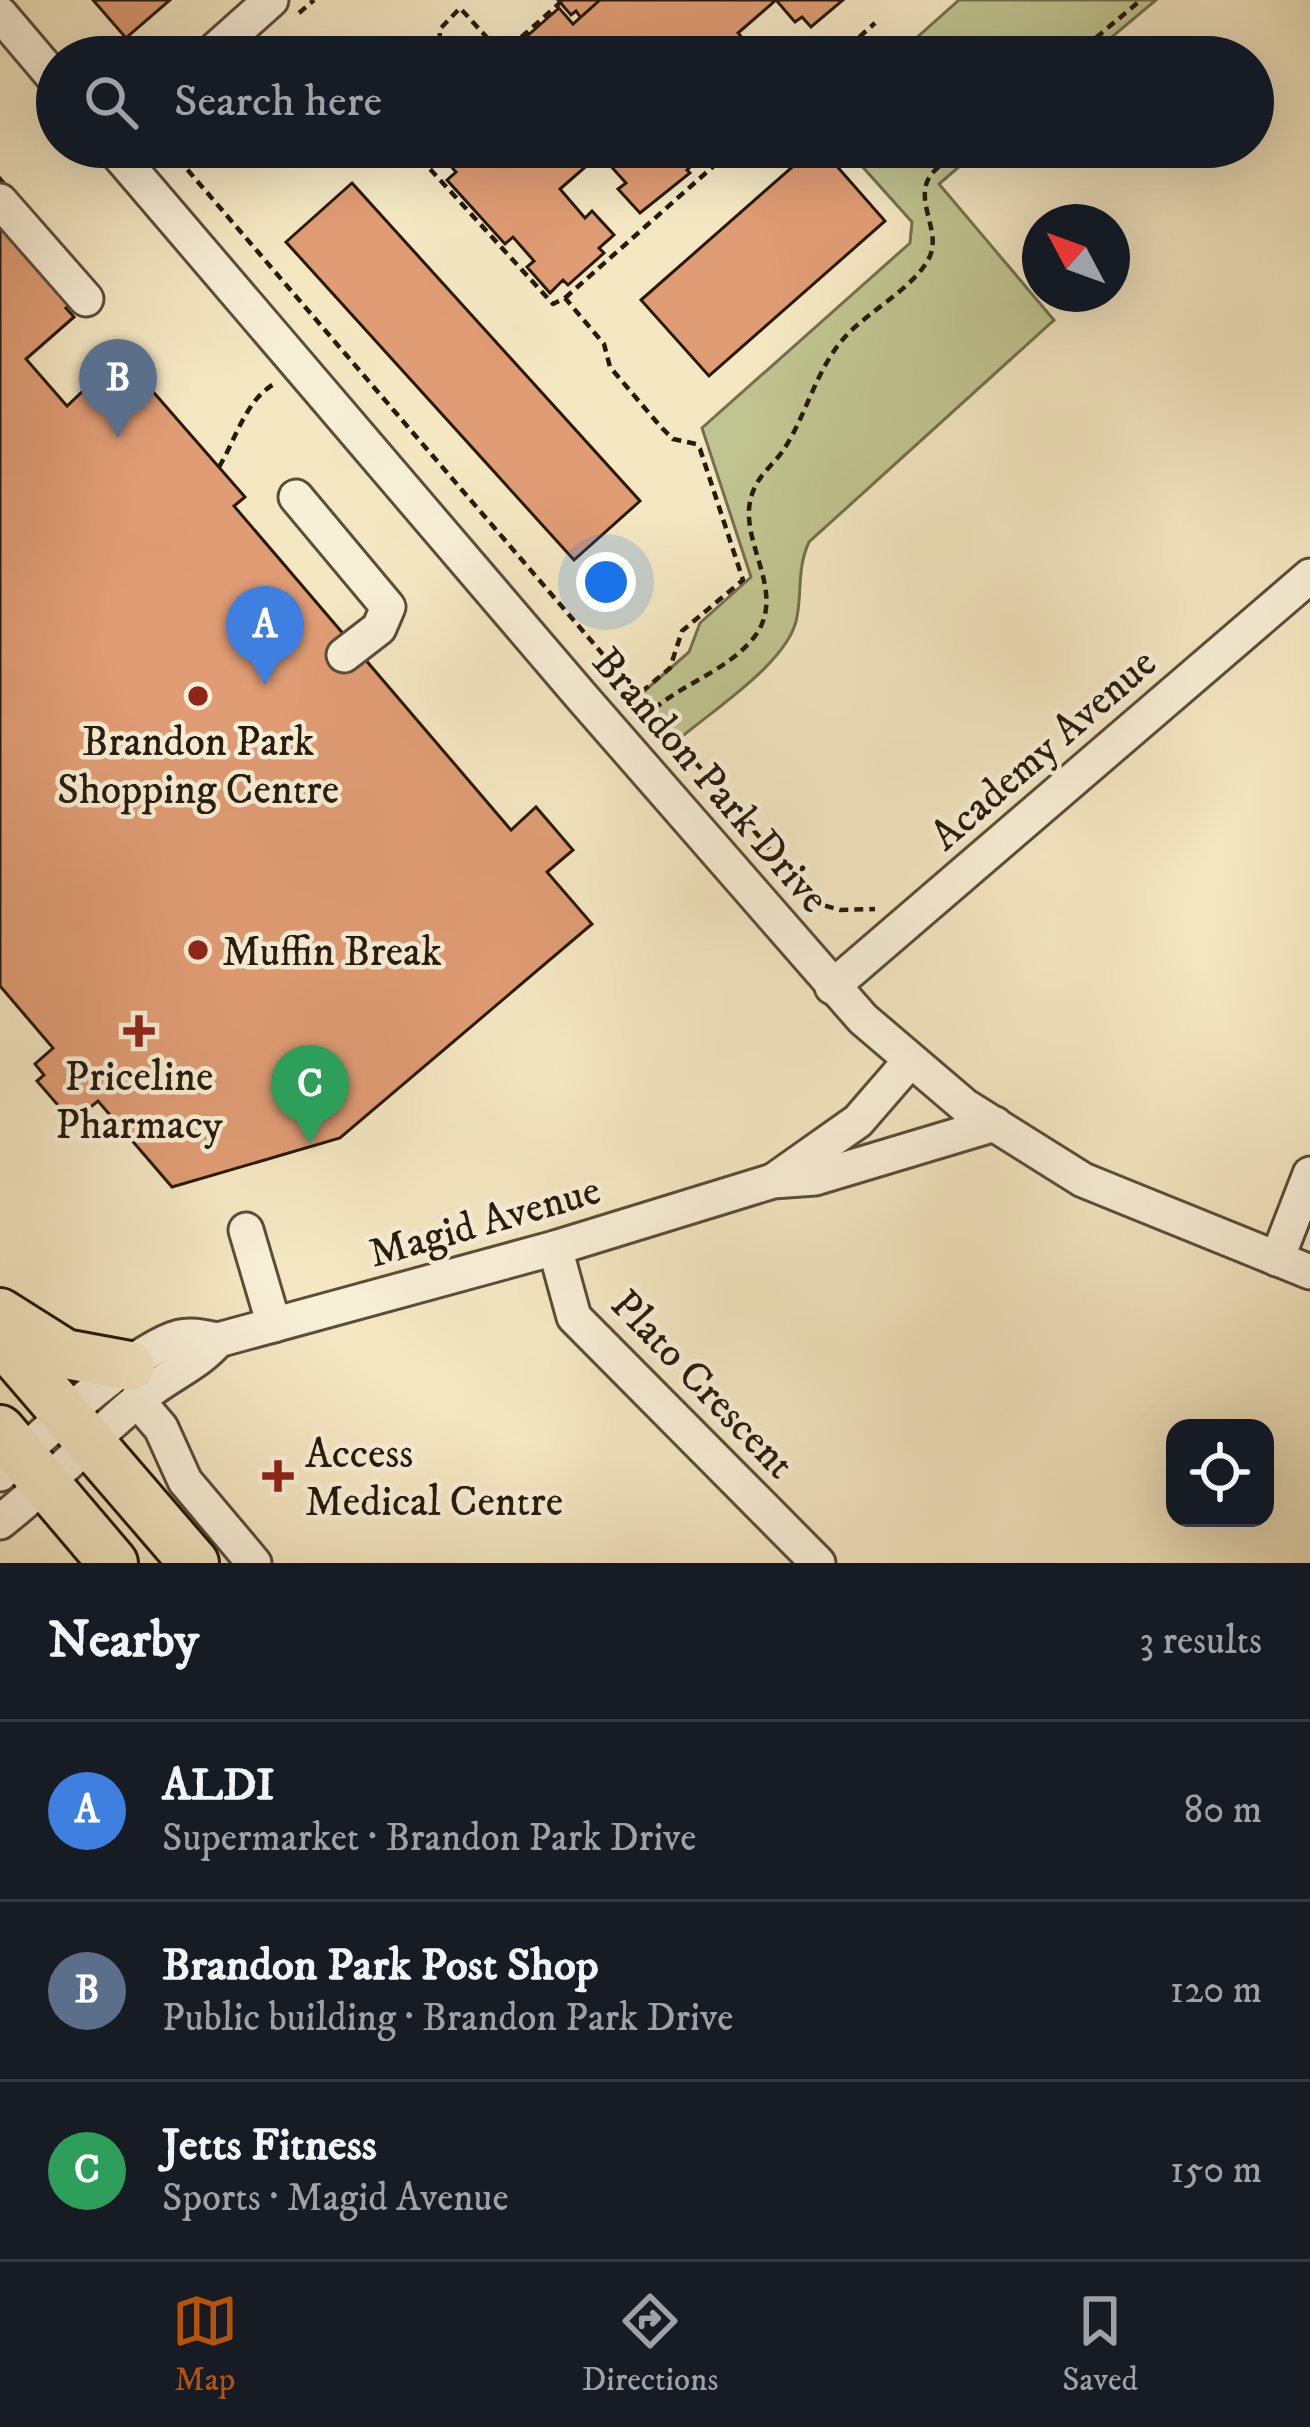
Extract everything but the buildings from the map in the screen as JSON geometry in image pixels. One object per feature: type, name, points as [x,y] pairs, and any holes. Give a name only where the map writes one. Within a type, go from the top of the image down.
[{"type":"highway","points":[[0,1313],[65,1354],[133,1383]]},
{"type":"highway","points":[[0,1338],[78,1430],[224,1558]]},
{"type":"highway","points":[[17,1461],[113,1563]]},
{"type":"street","points":[[231,36],[271,0]]},
{"type":"street","points":[[0,14],[36,56]]},
{"type":"street","name":"Brandon Park Drive","points":[[130,168],[832,987],[910,1060],[995,1124],[1083,1180],[1310,1272]]},
{"type":"street","points":[[0,202],[86,299]]},
{"type":"street","points":[[296,497],[388,607],[379,628],[344,656]]},
{"type":"street","name":"Academy Avenue","points":[[832,987],[1310,576]]},
{"type":"street","name":"Magid Avenue","points":[[772,1181],[859,1121],[910,1060]]},
{"type":"street","name":"Magid Avenue","points":[[0,1522],[17,1461],[78,1430],[176,1338],[218,1340],[555,1248],[772,1181],[815,1178],[995,1124]]},
{"type":"street","points":[[1277,1259],[1310,1174]]},
{"type":"street","points":[[246,1230],[274,1325]]},
{"type":"street","name":"Plato Crescent","points":[[555,1248],[574,1316],[818,1563]]},
{"type":"street","points":[[133,1383],[161,1428],[224,1558]]},
{"type":"path","points":[[452,0],[483,36]]},
{"type":"path","points":[[522,36],[562,0]]},
{"type":"path","points":[[1098,36],[1141,0]]},
{"type":"path","points":[[440,36],[440,29],[460,8]]},
{"type":"path","points":[[860,36],[875,23]]},
{"type":"path","points":[[186,168],[816,903],[840,910],[879,909]]},
{"type":"path","points":[[429,168],[554,304],[712,168]]},
{"type":"path","points":[[653,710],[752,640],[767,608],[768,591],[751,524],[752,492],[783,452],[834,350],[921,270],[932,254],[924,192],[940,168]]},
{"type":"path","points":[[566,298],[604,344],[610,367],[660,426],[673,439],[700,449],[743,580],[682,631],[670,668],[639,694]]},
{"type":"path","points":[[219,467],[250,404],[267,387],[274,384],[294,406],[318,388]]},
{"type":"green space","points":[[959,0],[1156,0],[1113,36],[919,36]]},
{"type":"green space","points":[[864,168],[958,168],[939,184],[1022,282],[1022,312],[1047,312],[1054,320],[809,542],[797,617],[780,651],[748,684],[679,739],[641,694],[689,652],[700,623],[751,577],[702,428],[910,243],[912,222]]},
{"type":"place","name":"Brandon Park Post Shop","points":[[118,438]]},
{"type":"place","name":"ALDI","points":[[265,685]]},
{"type":"place","name":"Brandon Park Shopping Centre","points":[[198,696]]},
{"type":"place","name":"Muffin Break","points":[[198,950]]},
{"type":"place","name":"Priceline Pharmacy","points":[[139,1031]]},
{"type":"place","name":"Jetts Fitness","points":[[310,1144]]},
{"type":"place","name":"Access Medical Centre","points":[[278,1476]]}]
